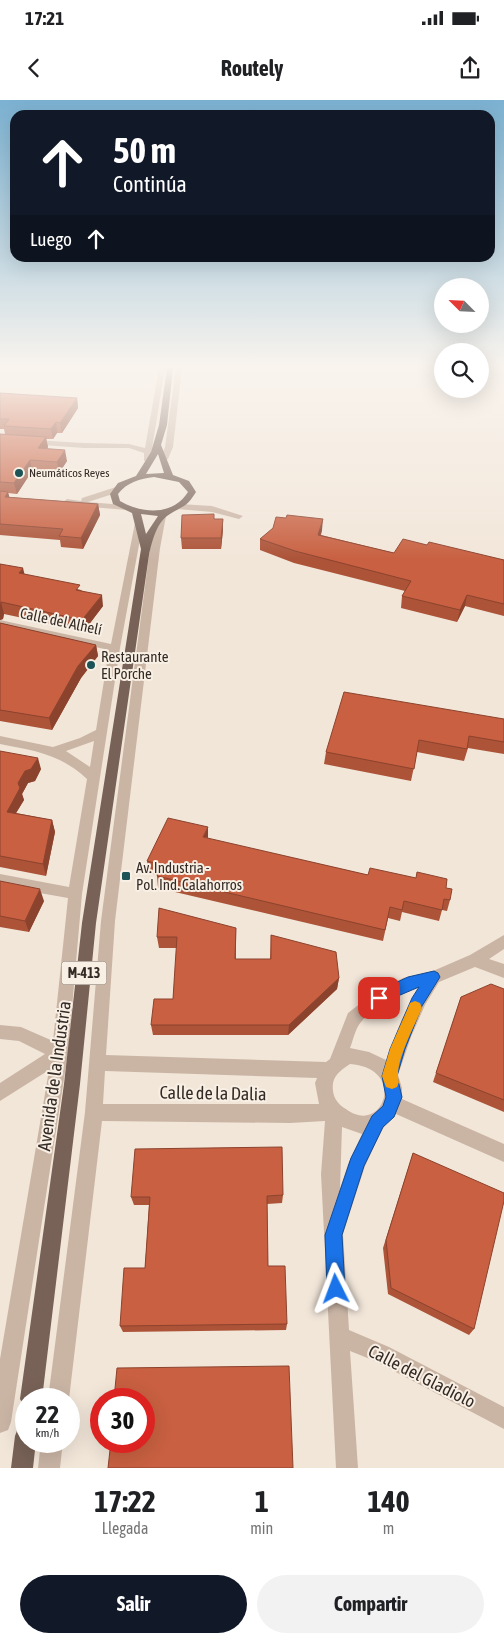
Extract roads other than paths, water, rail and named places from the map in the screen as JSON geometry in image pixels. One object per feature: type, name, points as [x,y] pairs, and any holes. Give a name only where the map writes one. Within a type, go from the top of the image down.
[{"type":"main road","points":[[143,473],[181,479],[189,485],[192,492],[189,500],[164,514],[138,518],[116,502],[114,494],[116,490],[127,481],[143,473],[159,447],[161,432]]},
{"type":"main road","points":[[159,447],[169,476]]},
{"type":"main road","name":"Avenida de la Industria","points":[[32,1388],[72,1084],[88,923],[145,548],[152,527],[164,514]]},
{"type":"main road","name":"Avenida de la Industria","points":[[138,518],[145,548]]},
{"type":"main road","points":[[22,1468],[24,1453]]},
{"type":"street","points":[[164,459],[169,447],[171,432]]},
{"type":"street","points":[[98,446],[139,439],[152,433]]},
{"type":"street","points":[[143,473],[152,433]]},
{"type":"street","points":[[0,440],[98,446],[131,445],[148,452]]},
{"type":"street","points":[[70,502],[97,497],[116,490]]},
{"type":"street","points":[[180,506],[212,509],[239,516],[200,500],[192,492]]},
{"type":"street","points":[[60,502],[124,508]]},
{"type":"street","points":[[59,1388],[94,1112],[108,921],[155,548],[164,514]]},
{"type":"street","name":"Avenida de la Industria","points":[[0,1422],[60,1053],[75,894],[138,518]]},
{"type":"street","name":"Calle del Alhelí","points":[[0,622],[115,648]]},
{"type":"street","points":[[56,750],[84,741],[102,732]]},
{"type":"street","points":[[0,740],[56,750],[85,769],[95,779]]},
{"type":"street","points":[[0,880],[75,894]]},
{"type":"street","points":[[377,1121],[362,1125],[345,1122],[333,1113],[324,1097],[323,1082],[354,1018],[379,998],[408,983],[434,977],[475,960],[504,941]]},
{"type":"street","points":[[475,960],[504,971]]},
{"type":"street","points":[[333,1235],[356,1164],[377,1121],[388,1111],[394,1097],[389,1076],[397,1049],[417,1002],[434,977]]},
{"type":"street","points":[[0,1032],[21,1034],[60,1053]]},
{"type":"street","points":[[0,1093],[60,1053]]},
{"type":"street","points":[[332,1066],[348,1056],[361,1056],[373,1060],[389,1076]]},
{"type":"street","name":"Calle de la Dalia","points":[[97,1063],[332,1066]]},
{"type":"street","points":[[391,1103],[504,1153]]},
{"type":"street","name":"Calle de la Dalia","points":[[94,1112],[333,1113]]},
{"type":"street","points":[[333,1113],[330,1174],[347,1468]]},
{"type":"street","name":"Calle del Gladiolo","points":[[339,1336],[382,1354],[504,1418]]},
{"type":"street","points":[[49,1468],[51,1453]]},
{"type":"place","name":"Neumáticos Reyes","points":[[19,473]]},
{"type":"place","name":"Restaurante El Porche","points":[[91,665]]},
{"type":"place","name":"Av. Industria - Pol. Ind. Calahorros","points":[[126,876]]}]
